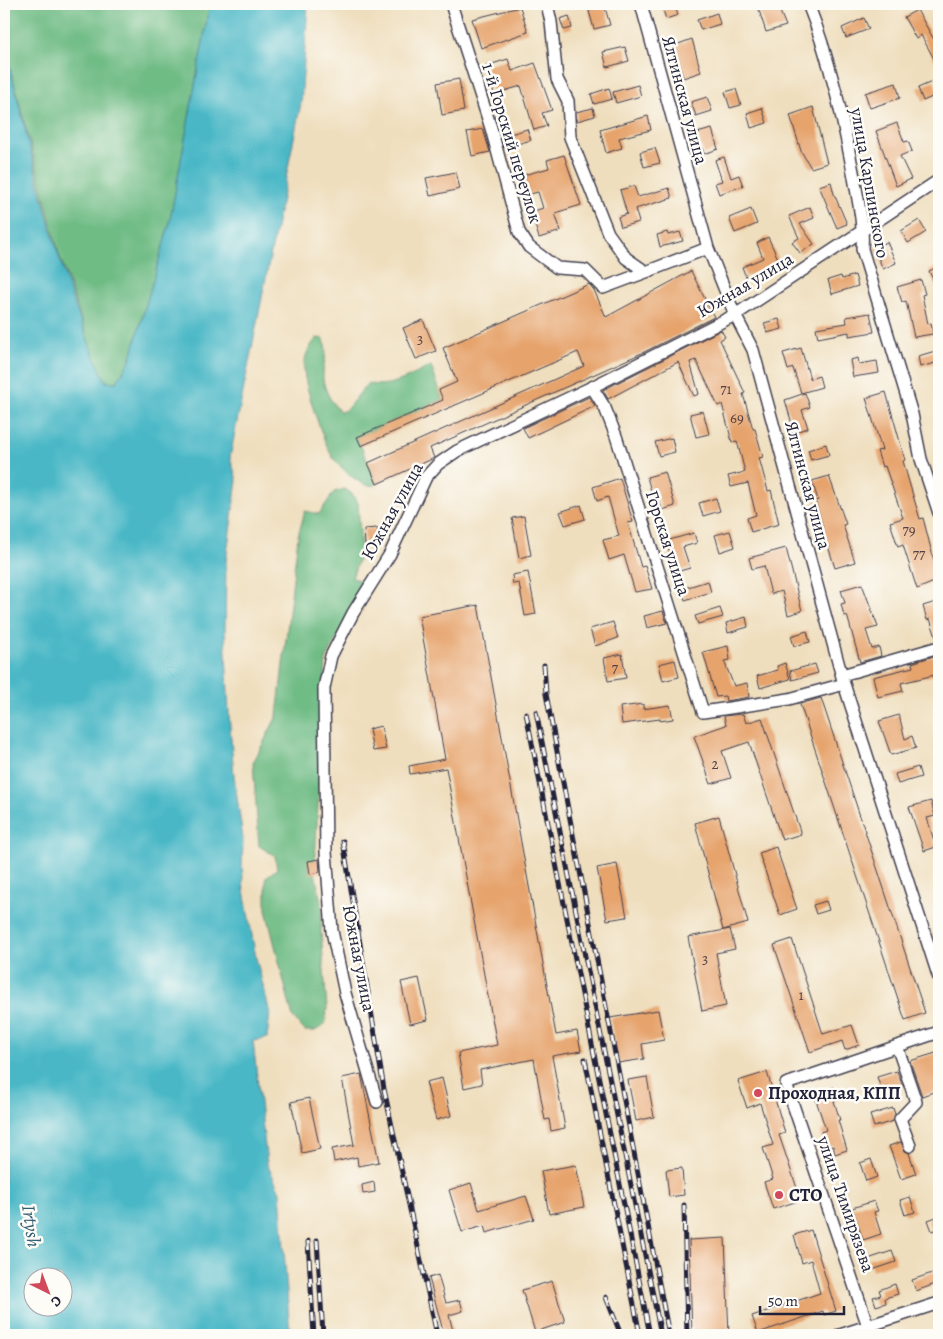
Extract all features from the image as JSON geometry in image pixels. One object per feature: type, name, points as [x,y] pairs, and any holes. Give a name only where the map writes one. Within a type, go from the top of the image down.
[{"type":"street","name":"1-й Горский переулок","points":[[451,4],[491,128],[519,232],[529,247],[557,268],[586,270],[602,288],[646,272]]},
{"type":"street","points":[[547,4],[552,22],[557,79],[568,101],[570,136],[608,233],[626,258],[646,272],[708,248]]},
{"type":"street","name":"Ялтинская улица","points":[[640,4],[708,248],[735,315],[753,350],[843,679],[939,978]]},
{"type":"street","name":"улица Карпинского","points":[[808,4],[816,24],[846,133],[863,230],[862,249],[912,414],[921,459],[939,513]]},
{"type":"street","name":"Южная улица","points":[[377,1102],[345,994],[332,931],[326,852],[324,688],[331,656],[353,613],[390,554],[426,477],[438,464],[457,451],[592,387],[735,315],[939,180]]},
{"type":"street","name":"Горская улица","points":[[592,387],[605,408],[616,436],[703,712],[789,699],[843,679]]},
{"type":"street","points":[[843,679],[939,648]]},
{"type":"street","points":[[910,1146],[900,1119],[916,1102],[897,1046],[939,1032]]},
{"type":"street","name":"улица Тимирязева","points":[[870,1331],[786,1084],[897,1046]]},
{"type":"street","points":[[840,1335],[870,1331],[939,1303]]},
{"type":"green space","points":[[4,4],[210,4],[169,225],[130,360],[117,382],[106,382],[92,352],[59,254],[4,45]]},
{"type":"green space","points":[[317,338],[324,339],[325,344],[326,355],[323,379],[325,388],[340,412],[346,410],[368,383],[384,385],[392,383],[431,366],[443,400],[357,437],[377,484],[372,486],[360,482],[342,468],[330,453],[320,429],[304,368],[307,352]]},
{"type":"green space","points":[[345,489],[353,495],[358,503],[361,552],[352,578],[366,582],[326,660],[315,860],[308,861],[310,873],[315,873],[322,907],[321,932],[327,1009],[325,1024],[315,1031],[305,1031],[293,1018],[266,910],[266,877],[277,869],[275,856],[259,846],[253,763],[277,716],[298,536],[305,511],[319,514],[334,492]]},
{"type":"water","name":"Irtysh","points":[[210,4],[308,4],[301,103],[230,457],[237,480],[226,561],[225,632],[234,776],[243,839],[242,867],[244,890],[256,958],[270,1013],[267,1038],[253,1041],[267,1164],[280,1192],[290,1335],[4,1335],[4,45],[60,259],[73,301],[106,382],[117,382],[130,360],[169,225]]},
{"type":"building","points":[[587,4],[604,4],[610,25],[594,29]]},
{"type":"building","points":[[661,4],[674,4],[678,15],[666,19]]},
{"type":"building","points":[[757,4],[777,4],[786,26],[766,32]]},
{"type":"building","points":[[520,7],[528,32],[481,48],[472,19]]},
{"type":"building","points":[[917,10],[933,38],[937,42],[939,41],[939,68],[921,35],[916,39],[904,17]]},
{"type":"building","points":[[717,13],[720,24],[701,30],[697,20]]},
{"type":"building","points":[[569,16],[572,28],[564,30],[560,19]]},
{"type":"building","points":[[864,18],[869,29],[846,38],[842,28]]},
{"type":"building","points":[[692,39],[701,72],[683,78],[673,46]]},
{"type":"building","points":[[625,47],[629,61],[607,67],[603,52]]},
{"type":"building","points":[[508,59],[512,71],[535,63],[552,110],[542,113],[547,126],[534,130],[521,86],[494,94],[486,66]]},
{"type":"building","points":[[459,79],[464,111],[442,115],[437,83]]},
{"type":"building","points":[[934,81],[939,94],[923,101],[918,88]]},
{"type":"building","points":[[896,83],[900,98],[870,108],[865,93]]},
{"type":"building","points":[[638,85],[641,96],[616,103],[613,92]]},
{"type":"building","points":[[609,88],[612,99],[594,104],[591,94]]},
{"type":"building","points":[[736,89],[741,105],[730,108],[725,92]]},
{"type":"building","points":[[707,97],[712,111],[696,116],[691,102]]},
{"type":"building","points":[[813,107],[827,163],[811,168],[801,151],[790,115]]},
{"type":"building","points":[[593,108],[595,116],[577,121],[576,112]]},
{"type":"building","points":[[762,108],[767,123],[751,128],[747,113]]},
{"type":"building","points":[[648,116],[651,130],[619,138],[622,148],[606,153],[600,130]]},
{"type":"building","points":[[897,123],[904,142],[908,141],[912,151],[900,156],[911,179],[896,186],[876,131]]},
{"type":"building","points":[[483,129],[490,152],[472,156],[467,132]]},
{"type":"building","points":[[527,129],[531,140],[504,148],[501,137]]},
{"type":"building","points":[[712,129],[718,149],[704,154],[697,133]]},
{"type":"building","points":[[655,148],[660,163],[644,167],[640,152]]},
{"type":"building","points":[[564,155],[581,205],[555,213],[561,231],[539,238],[531,212],[543,208],[538,192],[526,195],[520,176],[549,168],[547,160]]},
{"type":"building","points":[[724,157],[731,178],[739,175],[743,186],[719,194],[715,183],[722,181],[715,160]]},
{"type":"building","points":[[456,172],[460,189],[430,196],[426,178]]},
{"type":"building","points":[[831,182],[847,224],[837,228],[819,186]]},
{"type":"building","points":[[634,186],[638,197],[669,188],[672,198],[635,209],[639,222],[621,227],[618,217],[627,214],[620,190]]},
{"type":"building","points":[[810,207],[814,218],[800,224],[814,244],[800,253],[792,242],[799,238],[789,216]]},
{"type":"building","points":[[751,209],[757,224],[735,233],[729,218]]},
{"type":"building","points":[[919,220],[926,232],[908,243],[901,231]]},
{"type":"building","points":[[667,232],[668,235],[680,232],[683,241],[660,247],[657,235]]},
{"type":"building","points":[[768,237],[779,261],[746,277],[742,267],[763,258],[757,243]]},
{"type":"building","points":[[887,242],[896,263],[883,269],[874,248]]},
{"type":"building","points":[[939,266],[939,293],[929,271]]},
{"type":"building","points":[[691,271],[714,317],[644,352],[430,448],[434,458],[377,484],[368,463],[584,366],[578,352],[361,446],[357,437],[443,400],[439,390],[457,382],[443,348],[589,284],[594,290],[606,317]]},
{"type":"building","points":[[855,275],[858,286],[832,294],[828,280],[841,276],[842,279]]},
{"type":"building","points":[[921,280],[925,294],[922,295],[928,324],[931,323],[933,334],[914,337],[906,301],[902,302],[897,287]]},
{"type":"building","points":[[870,313],[874,332],[849,336],[849,332],[818,338],[816,328],[847,323],[846,317]]},
{"type":"building","points":[[779,319],[782,329],[767,333],[764,323]]},
{"type":"building","points":[[423,320],[436,351],[416,359],[403,328]]},
{"type":"building","points":[[721,330],[725,337],[720,340],[745,393],[743,394],[763,457],[759,458],[768,491],[771,490],[779,524],[751,532],[747,518],[756,515],[748,483],[731,487],[728,476],[745,472],[737,441],[732,442],[722,404],[718,406],[696,360],[690,362],[699,394],[694,396],[678,362],[608,399],[603,390]]},
{"type":"building","points":[[801,348],[810,379],[819,376],[822,387],[801,393],[793,368],[788,370],[783,353]]},
{"type":"building","points":[[939,350],[939,362],[920,367],[918,356]]},
{"type":"building","points":[[858,358],[859,364],[877,361],[879,373],[853,377],[850,360]]},
{"type":"building","points":[[886,392],[905,460],[903,461],[920,519],[923,518],[939,580],[917,589],[903,545],[898,547],[890,522],[903,518],[885,466],[882,467],[877,451],[882,450],[866,398]]},
{"type":"building","points":[[805,393],[810,407],[802,410],[808,428],[791,433],[789,425],[792,424],[785,400]]},
{"type":"building","points":[[589,397],[595,406],[528,438],[523,428]]},
{"type":"building","points":[[703,411],[709,434],[696,437],[690,414]]},
{"type":"building","points":[[672,438],[675,452],[659,456],[655,442]]},
{"type":"building","points":[[826,444],[829,455],[811,460],[808,450]]},
{"type":"building","points":[[665,472],[675,506],[662,510],[656,490],[651,491],[647,477]]},
{"type":"building","points":[[829,476],[846,524],[843,525],[855,562],[835,568],[828,546],[824,547],[821,536],[825,535],[815,501],[818,500],[812,481]]},
{"type":"building","points":[[620,478],[633,522],[628,523],[641,567],[645,566],[652,589],[635,592],[624,555],[609,560],[603,540],[619,536],[608,497],[597,501],[593,487]]},
{"type":"building","points":[[716,498],[720,511],[703,516],[699,503]]},
{"type":"building","points":[[581,505],[585,519],[565,525],[560,512]]},
{"type":"building","points":[[524,516],[531,555],[519,558],[512,518]]},
{"type":"building","points":[[377,528],[381,544],[365,545],[364,529]]},
{"type":"building","points":[[730,531],[735,547],[720,552],[715,535]]},
{"type":"building","points":[[694,533],[697,543],[683,547],[690,568],[676,572],[666,541]]},
{"type":"building","points":[[786,548],[802,611],[788,615],[782,591],[771,594],[764,566],[752,569],[749,558]]},
{"type":"building","points":[[528,572],[536,614],[525,616],[519,583],[513,584],[512,575]]},
{"type":"building","points":[[708,581],[711,592],[685,600],[681,589]]},
{"type":"building","points":[[862,584],[878,627],[866,630],[872,649],[879,647],[881,656],[860,662],[847,615],[844,616],[841,604],[845,603],[841,590]]},
{"type":"building","points":[[939,601],[939,640],[937,640],[930,619],[927,620],[923,606]]},
{"type":"building","points":[[478,605],[556,1035],[577,1031],[581,1051],[552,1056],[565,1128],[551,1131],[549,1119],[545,1120],[534,1059],[480,1070],[482,1084],[464,1088],[458,1053],[497,1045],[446,768],[410,774],[409,766],[445,759],[419,616]]},
{"type":"building","points":[[720,608],[723,617],[698,624],[695,616]]},
{"type":"building","points":[[663,611],[667,623],[647,628],[644,616]]},
{"type":"building","points":[[746,617],[748,627],[728,633],[726,623]]},
{"type":"building","points":[[613,622],[618,638],[595,646],[590,629]]},
{"type":"building","points":[[807,631],[810,642],[794,646],[791,636]]},
{"type":"building","points":[[728,646],[730,660],[724,661],[734,686],[747,683],[749,697],[726,701],[725,696],[716,697],[703,652]]},
{"type":"building","points":[[622,654],[626,678],[608,681],[604,658]]},
{"type":"building","points":[[934,656],[939,674],[901,683],[903,691],[878,697],[873,677],[913,667],[912,663]]},
{"type":"building","points":[[675,660],[679,677],[663,681],[659,664]]},
{"type":"building","points":[[785,663],[790,679],[760,688],[757,676],[778,670],[777,666]]},
{"type":"building","points":[[815,664],[818,673],[792,680],[790,671]]},
{"type":"building","points":[[821,698],[925,1013],[905,1020],[800,704]]},
{"type":"building","points":[[643,704],[643,709],[670,705],[673,719],[622,724],[620,707]]},
{"type":"building","points":[[743,714],[746,723],[762,718],[801,834],[782,840],[749,742],[722,751],[731,778],[711,784],[694,736],[726,725],[724,716]]},
{"type":"building","points":[[899,715],[905,739],[912,736],[916,748],[891,755],[879,721]]},
{"type":"building","points":[[381,726],[386,749],[373,751],[369,729]]},
{"type":"building","points":[[918,767],[921,777],[898,784],[895,774]]},
{"type":"building","points":[[931,801],[935,816],[927,818],[936,847],[924,851],[909,807]]},
{"type":"building","points":[[719,816],[748,923],[723,930],[695,823]]},
{"type":"building","points":[[776,847],[797,909],[780,915],[759,853]]},
{"type":"building","points":[[319,859],[320,872],[310,874],[308,861]]},
{"type":"building","points":[[617,864],[627,917],[607,920],[597,868]]},
{"type":"building","points":[[826,901],[829,910],[816,914],[813,905]]},
{"type":"building","points":[[730,929],[735,949],[716,953],[726,1006],[702,1011],[688,937]]},
{"type":"building","points":[[792,939],[823,1034],[852,1025],[859,1045],[845,1050],[842,1041],[810,1052],[774,945]]},
{"type":"building","points":[[419,978],[428,1020],[410,1024],[401,982]]},
{"type":"building","points":[[658,1010],[664,1040],[642,1044],[644,1059],[618,1063],[610,1018]]},
{"type":"building","points":[[939,1052],[939,1090],[922,1096],[910,1061]]},
{"type":"building","points":[[897,1071],[903,1087],[889,1092],[887,1087],[881,1089],[877,1077]]},
{"type":"building","points":[[767,1072],[785,1133],[779,1135],[801,1200],[773,1209],[764,1182],[773,1179],[763,1148],[773,1145],[760,1103],[747,1108],[738,1081]]},
{"type":"building","points":[[361,1074],[379,1162],[358,1166],[357,1157],[334,1162],[332,1149],[354,1145],[342,1078]]},
{"type":"building","points":[[647,1077],[654,1117],[636,1121],[628,1080]]},
{"type":"building","points":[[442,1078],[451,1116],[436,1120],[426,1082]]},
{"type":"building","points":[[834,1087],[838,1100],[834,1101],[847,1150],[835,1154],[833,1146],[826,1148],[821,1132],[826,1130],[814,1094]]},
{"type":"building","points":[[309,1098],[320,1149],[302,1153],[291,1102]]},
{"type":"building","points":[[893,1108],[895,1114],[893,1121],[874,1127],[870,1115]]},
{"type":"building","points":[[901,1142],[905,1151],[909,1153],[916,1174],[901,1179],[889,1146]]},
{"type":"building","points":[[871,1159],[877,1177],[866,1181],[860,1163]]},
{"type":"building","points":[[576,1165],[584,1207],[549,1214],[541,1171]]},
{"type":"building","points":[[682,1168],[684,1195],[669,1197],[666,1170]]},
{"type":"building","points":[[374,1182],[375,1192],[363,1194],[362,1185]]},
{"type":"building","points":[[471,1183],[479,1210],[526,1196],[534,1219],[486,1233],[484,1226],[462,1232],[449,1190]]},
{"type":"building","points":[[910,1197],[915,1212],[905,1215],[900,1200]]},
{"type":"building","points":[[874,1201],[878,1211],[874,1212],[881,1234],[863,1240],[852,1208]]},
{"type":"building","points":[[939,1216],[939,1228],[932,1231],[928,1220]]},
{"type":"building","points":[[811,1230],[836,1311],[824,1315],[823,1311],[758,1333],[752,1316],[820,1293],[811,1260],[802,1263],[794,1235]]},
{"type":"building","points":[[725,1238],[729,1335],[692,1335],[689,1240]]},
{"type":"building","points":[[892,1251],[896,1262],[872,1270],[868,1259]]},
{"type":"building","points":[[935,1272],[938,1283],[916,1291],[912,1280]]},
{"type":"building","points":[[438,1275],[446,1303],[460,1300],[463,1311],[449,1315],[454,1335],[444,1335],[429,1278]]},
{"type":"building","points":[[552,1281],[565,1322],[535,1332],[522,1290]]},
{"type":"building","points":[[895,1284],[898,1294],[885,1298],[886,1303],[876,1306],[873,1297],[881,1295],[879,1290]]},
{"type":"railway","points":[[544,665],[546,694],[669,1335]]},
{"type":"railway","points":[[536,712],[661,1335]]},
{"type":"railway","points":[[526,713],[650,1335]]},
{"type":"railway","points":[[343,841],[384,1089],[437,1335]]},
{"type":"railway","points":[[585,1059],[640,1335]]},
{"type":"railway","points":[[684,1205],[687,1335]]},
{"type":"railway","points":[[317,1240],[323,1335]]},
{"type":"railway","points":[[308,1241],[314,1335]]},
{"type":"railway","points":[[606,1297],[621,1335]]},
{"type":"place","name":"Проходная, КПП","points":[[758,1093]]},
{"type":"place","name":"СТО","points":[[779,1195]]}]
